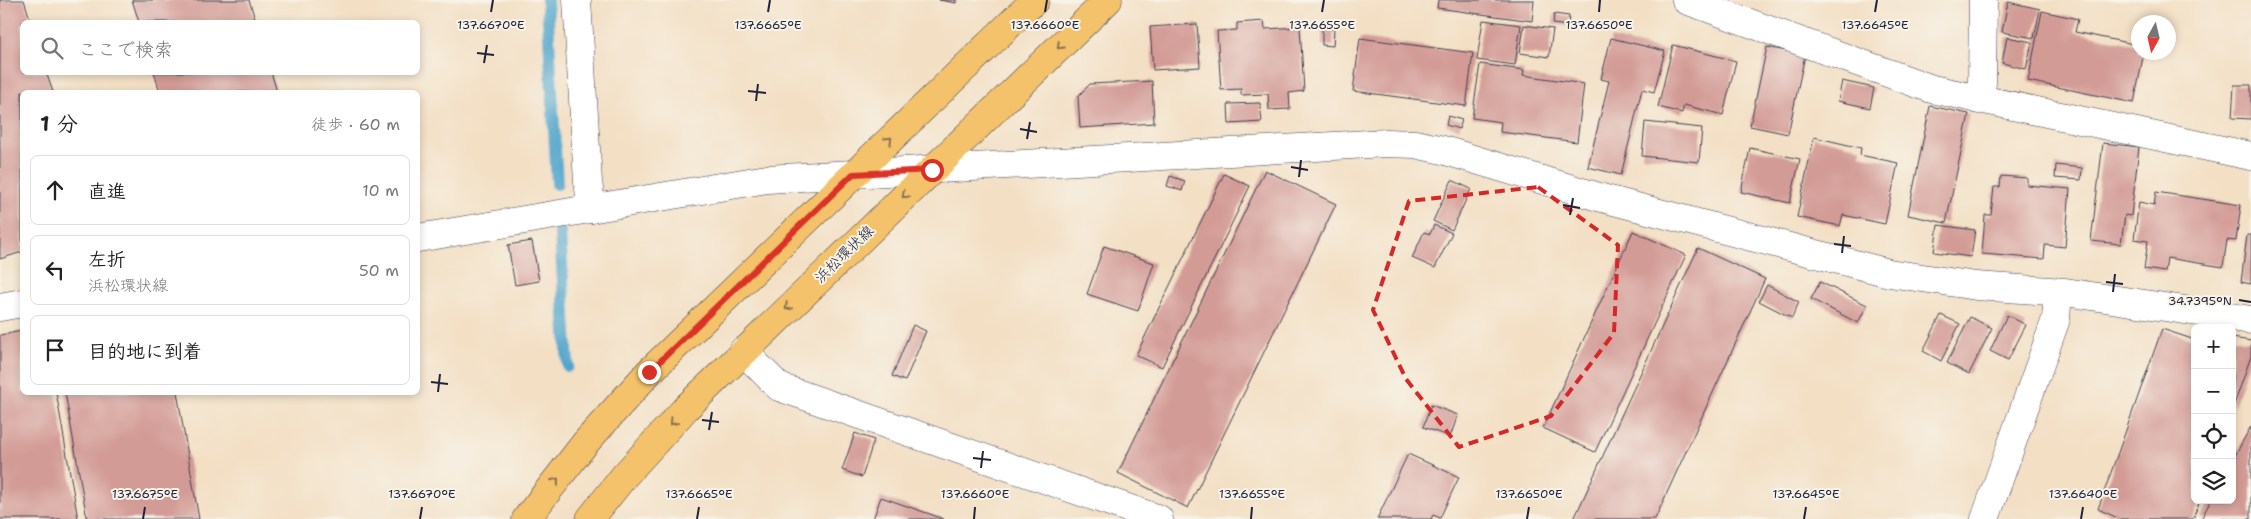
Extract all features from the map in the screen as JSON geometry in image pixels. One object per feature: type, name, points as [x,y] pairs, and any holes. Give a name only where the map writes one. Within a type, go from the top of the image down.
[{"type":"main road","points":[[526,519],[586,442],[649,372],[1035,0]]},
{"type":"main road","name":"浜松環状線","points":[[590,519],[631,468],[686,408],[1108,0]]},
{"type":"street","points":[[577,0],[588,182],[592,209]]},
{"type":"street","points":[[1686,0],[1907,81],[1979,100],[2251,156]]},
{"type":"street","points":[[1979,100],[1982,83],[1983,0]]},
{"type":"street","points":[[420,238],[767,179],[1386,143],[1415,144],[1443,150],[1602,198],[1889,273],[1976,286],[2058,292],[2251,320]]},
{"type":"street","points":[[1985,519],[2056,319],[2058,292]]},
{"type":"street","points":[[0,307],[20,303]]},
{"type":"street","points":[[743,351],[779,387],[1159,519]]},
{"type":"highlighted area","points":[[1538,187],[1618,245],[1614,333],[1551,416],[1459,447],[1406,379],[1373,310],[1409,201]]},
{"type":"building","points":[[0,0],[24,0],[30,20],[20,20],[20,75],[47,75],[52,90],[20,90],[20,253],[0,259]]},
{"type":"building","points":[[132,0],[249,0],[255,20],[138,20]]},
{"type":"building","points":[[939,0],[956,0],[956,3]]},
{"type":"building","points":[[1438,0],[1534,0],[1532,21],[1437,8]]},
{"type":"building","points":[[2008,2],[2040,9],[2034,38],[2002,32]]},
{"type":"building","points":[[2042,11],[2078,19],[2075,32],[2131,44],[2131,60],[2142,60],[2134,103],[2028,81]]},
{"type":"building","points":[[1554,14],[1569,16],[1568,26],[1553,24]]},
{"type":"building","points":[[1483,20],[1521,25],[1515,65],[1477,60]]},
{"type":"building","points":[[1264,21],[1265,29],[1300,27],[1304,91],[1289,93],[1290,109],[1269,110],[1268,94],[1241,95],[1241,89],[1221,90],[1217,31],[1237,30],[1237,23]]},
{"type":"building","points":[[1197,24],[1200,67],[1153,70],[1150,27]]},
{"type":"building","points":[[1524,25],[1553,29],[1549,57],[1520,53]]},
{"type":"building","points":[[1322,28],[1334,29],[1333,46],[1322,45]]},
{"type":"building","points":[[2007,37],[2032,42],[2026,69],[2002,63]]},
{"type":"building","points":[[1360,38],[1473,53],[1466,106],[1353,91]]},
{"type":"building","points":[[1611,38],[1665,51],[1654,92],[1642,89],[1621,175],[1588,167],[1609,81],[1601,79]]},
{"type":"building","points":[[1673,45],[1736,61],[1723,115],[1684,105],[1682,113],[1658,107]]},
{"type":"building","points":[[1767,47],[1805,55],[1788,134],[1750,126]]},
{"type":"building","points":[[1480,64],[1524,70],[1523,75],[1584,84],[1577,142],[1500,132],[1501,122],[1472,118]]},
{"type":"building","points":[[155,75],[272,75],[276,90],[159,90]]},
{"type":"building","points":[[1152,81],[1154,123],[1080,128],[1078,96],[1090,84]]},
{"type":"building","points":[[1842,81],[1874,88],[1870,108],[1838,101]]},
{"type":"building","points":[[2234,85],[2251,85],[2251,119],[2232,118]]},
{"type":"building","points":[[1260,103],[1262,122],[1229,124],[1228,104]]},
{"type":"building","points":[[1930,106],[1969,114],[1946,223],[1908,215]]},
{"type":"building","points":[[1448,116],[1462,120],[1459,129],[1446,125]]},
{"type":"building","points":[[1645,122],[1702,128],[1699,162],[1642,156]]},
{"type":"building","points":[[1814,137],[1861,148],[1860,155],[1898,163],[1885,224],[1843,215],[1840,226],[1797,217]]},
{"type":"building","points":[[2103,143],[2139,147],[2131,216],[2125,215],[2121,244],[2091,241]]},
{"type":"building","points":[[1750,148],[1800,159],[1790,203],[1741,192]]},
{"type":"building","points":[[2056,165],[2082,168],[2081,180],[2055,178]]},
{"type":"building","points":[[1265,170],[1336,204],[1188,508],[1118,473]]},
{"type":"building","points":[[1224,174],[1250,186],[1162,367],[1136,355]]},
{"type":"building","points":[[1170,176],[1185,181],[1182,191],[1167,186]]},
{"type":"building","points":[[2001,176],[2027,178],[2027,185],[2070,189],[2065,247],[2045,245],[2044,259],[1982,254],[1985,215],[1991,215],[1994,187],[2000,187]]},
{"type":"building","points":[[1452,180],[1471,189],[1452,230],[1433,221]]},
{"type":"building","points":[[2156,192],[2241,205],[2236,241],[2227,240],[2223,267],[2167,258],[2165,272],[2144,269],[2148,241],[2134,239],[2139,202],[2154,205]]},
{"type":"building","points":[[1434,225],[1452,233],[1435,268],[1412,258],[1424,232],[1430,234]]},
{"type":"building","points":[[1938,225],[1975,230],[1971,257],[1934,252]]},
{"type":"building","points":[[1633,231],[1686,255],[1595,452],[1543,428]]},
{"type":"building","points":[[2247,235],[2251,235],[2251,284],[2241,282]]},
{"type":"building","points":[[532,241],[539,281],[515,285],[508,245]]},
{"type":"building","points":[[1104,246],[1154,263],[1138,311],[1087,294]]},
{"type":"building","points":[[1698,248],[1765,279],[1655,519],[1574,519]]},
{"type":"building","points":[[1820,282],[1867,305],[1858,323],[1811,299]]},
{"type":"building","points":[[1767,285],[1799,302],[1792,318],[1759,301]]},
{"type":"building","points":[[1941,315],[1960,324],[1941,361],[1923,351]]},
{"type":"building","points":[[2007,315],[2026,325],[2008,360],[1990,351]]},
{"type":"building","points":[[1970,317],[1992,328],[1969,374],[1947,363]]},
{"type":"building","points":[[913,325],[926,331],[905,381],[892,376]]},
{"type":"building","points":[[2162,329],[2191,339],[2191,504],[2199,504],[2193,519],[2120,519],[2098,509]]},
{"type":"building","points":[[20,331],[20,395],[57,395],[78,519],[0,519],[0,335]]},
{"type":"building","points":[[2236,339],[2251,341],[2251,356],[2236,399]]},
{"type":"building","points":[[66,395],[178,395],[199,519],[87,519]]},
{"type":"building","points":[[1431,405],[1458,415],[1450,437],[1423,427]]},
{"type":"building","points":[[2251,426],[2251,519],[2201,519],[2209,504],[2236,504],[2236,454]]},
{"type":"building","points":[[855,433],[874,440],[862,477],[842,470]]},
{"type":"building","points":[[1408,454],[1459,477],[1440,518],[1433,515],[1431,519],[1377,519]]},
{"type":"building","points":[[881,497],[944,519],[873,519]]},
{"type":"waterway","points":[[547,0],[557,184]]},
{"type":"waterway","points":[[560,232],[568,366]]},
{"type":"route","points":[[649,372],[853,174],[932,170]]}]
